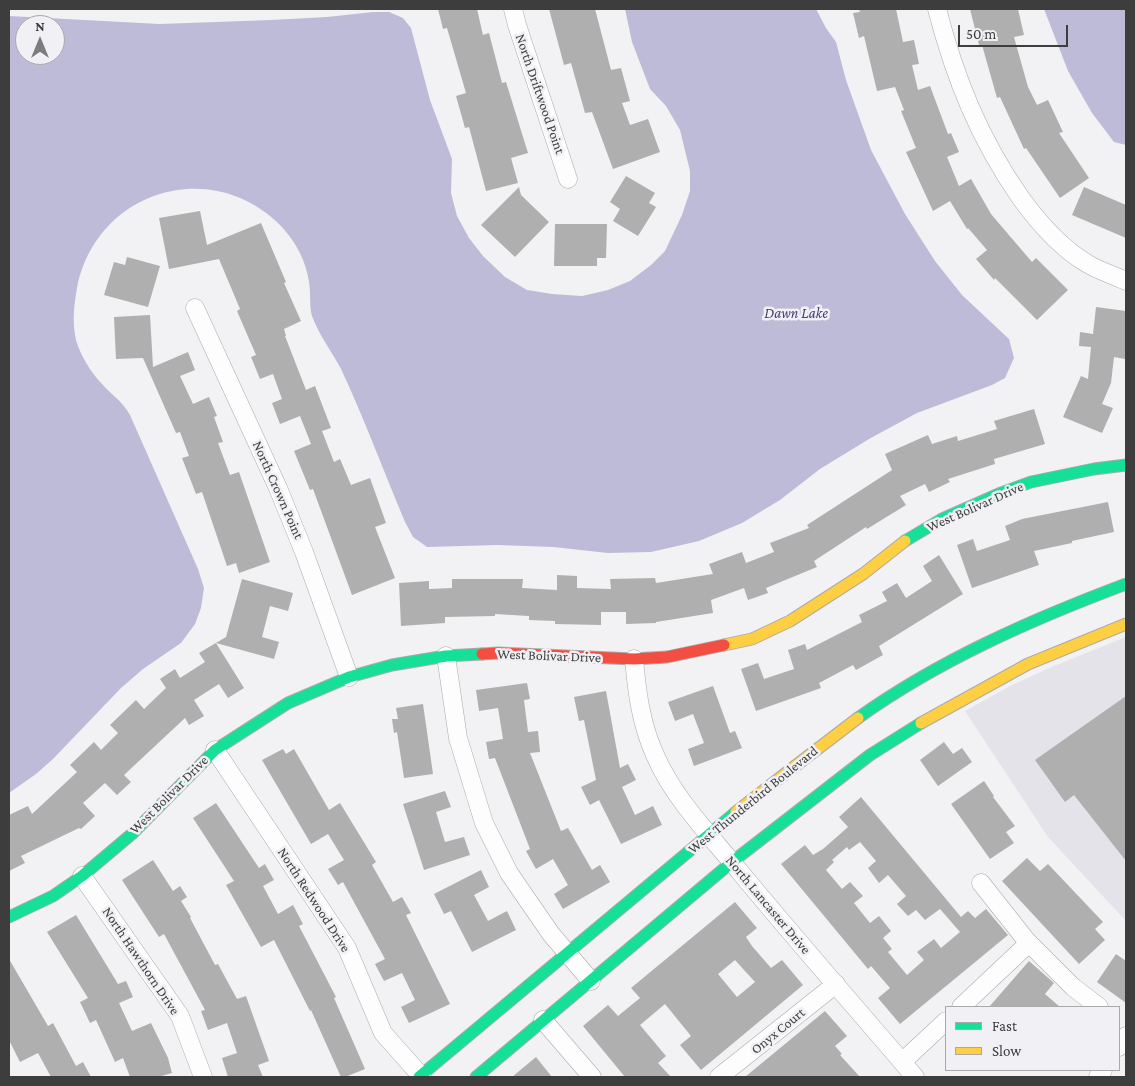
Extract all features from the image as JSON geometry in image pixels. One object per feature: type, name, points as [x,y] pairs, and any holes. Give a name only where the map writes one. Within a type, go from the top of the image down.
[{"type":"street","name":"North Driftwood Point","points":[[513,9],[568,179]]},
{"type":"street","points":[[937,9],[959,82],[979,130],[1005,174],[1035,217],[1066,248],[1088,264],[1126,281]]},
{"type":"street","name":"North Crown Point","points":[[195,308],[278,488],[304,552],[349,677]]},
{"type":"street","name":"West Bolivar Drive","points":[[9,917],[53,896],[82,876],[133,833],[215,750],[288,704],[349,677],[392,665],[446,656],[498,653],[634,659],[667,657],[752,639],[790,621],[818,604],[863,574],[906,540],[942,519],[1031,482],[1094,469],[1126,465]]},
{"type":"street","name":"West Thunderbird Boulevard","points":[[421,1077],[787,770],[885,700],[989,643],[1052,614],[1126,584]]},
{"type":"street","points":[[476,1077],[732,862],[840,776],[870,755],[920,722],[1028,664],[1126,624]]},
{"type":"street","points":[[446,656],[458,738],[484,823],[509,874],[551,934],[591,981]]},
{"type":"street","name":"North Lancaster Drive","points":[[634,659],[639,704],[644,728],[655,756],[671,785],[732,862],[915,1077]]},
{"type":"street","name":"North Redwood Drive","points":[[215,750],[347,948],[383,1033],[421,1077]]},
{"type":"street","name":"North Hawthorn Drive","points":[[82,876],[180,1016],[203,1077]]},
{"type":"street","points":[[981,883],[1029,944],[1073,986],[1098,1006]]},
{"type":"street","points":[[962,1006],[1029,944]]},
{"type":"street","name":"Onyx Court","points":[[720,1077],[836,984]]},
{"type":"street","points":[[543,1020],[592,1077]]},
{"type":"street","points":[[902,1062],[945,1022]]},
{"type":"shaded area","points":[[1126,637],[1126,921],[1048,837],[965,711],[1012,685]]},
{"type":"water","name":"Dawn Lake","points":[[625,9],[816,9],[836,42],[846,80],[871,150],[905,214],[935,261],[962,295],[1009,339],[1014,358],[1005,378],[992,385],[917,413],[820,469],[780,500],[742,523],[699,541],[651,552],[608,553],[553,547],[498,545],[427,547],[413,537],[405,522],[341,369],[315,323],[311,312],[308,274],[300,252],[291,239],[281,226],[253,204],[222,192],[191,189],[160,194],[131,207],[107,227],[88,255],[77,288],[74,307],[74,327],[80,352],[87,364],[99,381],[130,415],[198,569],[204,588],[201,608],[195,624],[181,643],[143,669],[121,688],[53,759],[9,793],[9,16],[15,16],[15,65],[65,65],[65,19],[160,24],[327,17],[373,12],[389,12],[403,18],[411,28],[430,100],[452,159],[451,193],[457,216],[469,238],[483,256],[505,277],[527,290],[552,294],[582,296],[608,290],[630,281],[651,265],[665,251],[682,215],[690,191],[690,171],[680,130],[666,106],[650,89],[632,42]]},
{"type":"water","points":[[1044,9],[1126,9],[1126,145],[1114,142],[1092,113],[1068,71]]},
{"type":"building","points":[[438,9],[477,9],[483,35],[489,33],[502,83],[506,82],[528,153],[511,158],[518,183],[486,191],[469,127],[465,128],[456,96],[466,93],[447,28],[443,29]]},
{"type":"building","points":[[549,9],[595,9],[611,70],[621,68],[630,101],[622,103],[630,125],[648,119],[660,152],[613,169],[592,112],[585,113],[571,63],[564,65]]},
{"type":"building","points":[[859,9],[896,9],[903,42],[914,40],[919,64],[912,65],[918,90],[930,86],[948,134],[951,133],[959,152],[947,157],[959,186],[971,179],[991,214],[1032,262],[1036,258],[1068,290],[1037,320],[995,278],[994,280],[976,259],[987,250],[967,229],[950,201],[933,211],[906,152],[916,148],[901,111],[904,110],[895,87],[877,91],[864,36],[859,38],[853,13],[860,12]]},
{"type":"building","points":[[970,9],[1018,9],[1024,35],[1014,37],[1028,87],[1037,105],[1048,100],[1063,132],[1059,133],[1089,178],[1060,198],[1026,148],[1024,149],[1000,97],[997,98],[982,45],[979,45]]},
{"type":"building","points":[[626,176],[655,193],[649,203],[656,207],[638,236],[613,221],[620,209],[610,202]]},
{"type":"building","points":[[519,187],[521,195],[549,222],[515,257],[481,225]]},
{"type":"building","points":[[1084,187],[1126,205],[1126,238],[1072,215]]},
{"type":"building","points":[[200,211],[207,245],[261,223],[301,321],[284,329],[285,336],[306,390],[315,386],[331,428],[322,431],[334,462],[340,459],[351,485],[370,478],[386,523],[375,527],[395,578],[352,595],[313,489],[310,490],[294,451],[311,444],[300,416],[280,424],[272,403],[282,399],[273,374],[260,379],[251,357],[256,355],[237,311],[240,309],[219,259],[169,269],[159,218]]},
{"type":"building","points":[[555,224],[607,224],[606,258],[597,258],[597,266],[554,266]]},
{"type":"building","points":[[127,257],[160,266],[148,307],[104,295],[114,262],[125,265]]},
{"type":"building","points":[[1096,307],[1126,311],[1125,359],[1114,357],[1111,383],[1102,404],[1113,408],[1102,433],[1063,417],[1081,376],[1088,379],[1091,347],[1079,346],[1080,332],[1093,334]]},
{"type":"building","points":[[150,315],[153,367],[188,352],[195,370],[180,376],[193,404],[209,397],[217,416],[214,417],[223,442],[218,443],[230,475],[239,472],[270,562],[239,573],[236,563],[227,566],[202,492],[196,494],[182,458],[189,456],[180,432],[176,433],[143,358],[116,359],[114,317]]},
{"type":"building","points":[[1034,409],[1045,444],[994,459],[995,464],[948,479],[950,482],[929,492],[925,484],[900,496],[906,505],[867,529],[866,527],[814,561],[817,567],[766,588],[768,593],[748,600],[744,588],[711,600],[713,613],[656,623],[626,624],[626,612],[601,612],[601,625],[555,624],[555,621],[529,620],[529,616],[495,614],[495,616],[445,617],[445,623],[401,626],[399,583],[429,581],[429,589],[452,588],[452,579],[523,579],[522,588],[557,590],[557,575],[577,576],[577,588],[611,589],[610,579],[655,578],[656,583],[713,574],[709,564],[742,552],[746,563],[774,552],[770,543],[809,528],[807,525],[892,470],[885,454],[928,435],[932,444],[957,436],[958,441],[997,429],[994,421]]},
{"type":"building","points":[[1108,502],[1114,532],[1034,551],[1039,565],[972,588],[957,545],[973,539],[977,551],[1010,540],[1005,526],[1022,519]]},
{"type":"building","points":[[939,555],[963,594],[879,646],[883,655],[856,670],[853,665],[819,683],[821,688],[756,711],[741,669],[758,663],[764,679],[794,669],[788,650],[805,644],[807,650],[862,622],[859,615],[887,601],[882,592],[897,583],[906,598],[932,581],[923,566]]},
{"type":"building","points":[[242,579],[293,593],[288,611],[270,606],[262,637],[279,642],[274,659],[216,643],[244,688],[228,698],[219,684],[194,700],[204,716],[189,725],[185,718],[124,775],[131,782],[117,795],[105,783],[83,803],[95,816],[81,829],[79,828],[21,856],[25,863],[9,871],[9,815],[28,806],[32,814],[77,772],[70,765],[94,742],[101,750],[118,733],[110,725],[136,700],[144,709],[166,688],[160,679],[175,669],[180,678],[205,662],[199,653],[226,637]]},
{"type":"building","points":[[527,683],[530,699],[524,700],[528,732],[538,731],[540,752],[530,753],[561,831],[568,828],[592,870],[600,865],[610,882],[563,909],[554,894],[568,885],[553,859],[536,869],[526,851],[530,849],[495,758],[489,759],[486,742],[503,739],[498,708],[479,711],[476,690]]},
{"type":"building","points":[[713,686],[730,733],[735,731],[742,748],[694,766],[688,749],[704,743],[693,714],[675,721],[668,702]]},
{"type":"building","points":[[606,691],[620,768],[628,764],[636,780],[622,787],[635,815],[653,806],[662,825],[621,844],[599,800],[590,805],[581,787],[596,780],[584,720],[579,721],[574,697]]},
{"type":"building","points":[[1126,696],[1126,861],[1074,795],[1065,802],[1035,760]]},
{"type":"building","points":[[423,704],[433,774],[404,778],[397,732],[394,733],[392,719],[398,719],[396,708]]},
{"type":"building","points":[[944,742],[953,754],[962,748],[972,762],[938,786],[920,760]]},
{"type":"building","points":[[283,749],[286,754],[294,749],[329,810],[340,803],[376,862],[372,865],[393,902],[402,897],[411,913],[406,915],[450,1004],[409,1023],[401,1007],[415,1000],[402,973],[384,981],[375,964],[385,959],[343,882],[338,885],[328,869],[344,860],[328,834],[311,844],[262,760]]},
{"type":"building","points":[[984,781],[993,797],[1015,826],[1006,832],[1014,843],[990,859],[951,804]]},
{"type":"building","points":[[445,791],[451,807],[436,812],[445,842],[464,837],[470,855],[424,870],[403,804]]},
{"type":"building","points":[[861,797],[961,917],[968,911],[975,918],[986,909],[1008,935],[900,1024],[878,998],[890,988],[871,966],[868,969],[781,864],[805,845],[813,855],[823,849],[848,827],[839,817]],"holes":[[[860,842],[876,861],[868,868],[879,883],[888,875],[906,896],[897,904],[908,916],[916,910],[925,920],[940,909],[960,932],[941,948],[934,939],[917,952],[924,960],[907,975],[888,952],[892,949],[883,938],[891,931],[879,916],[870,923],[854,903],[863,896],[850,882],[842,889],[826,870],[834,862],[832,860],[847,847],[849,850]]]},
{"type":"building","points":[[216,803],[259,868],[265,864],[274,880],[263,886],[278,914],[293,905],[303,924],[299,926],[336,997],[334,998],[365,1069],[341,1077],[311,1010],[274,940],[261,947],[226,885],[234,881],[193,818]]},
{"type":"building","points":[[1027,858],[1040,871],[1048,864],[1103,922],[1095,929],[1105,940],[1079,964],[1002,881]]},
{"type":"building","points":[[153,860],[173,891],[180,886],[187,897],[181,901],[215,965],[218,964],[237,999],[246,996],[269,1061],[258,1065],[263,1077],[228,1077],[222,1058],[237,1053],[227,1023],[208,1030],[201,1011],[205,1010],[164,934],[159,937],[122,880]]},
{"type":"building","points":[[481,870],[489,887],[474,895],[488,921],[507,911],[516,930],[472,952],[451,911],[444,914],[434,894]]},
{"type":"building","points":[[735,902],[757,928],[746,937],[752,946],[771,968],[782,960],[803,985],[701,1070],[680,1045],[691,1036],[665,1004],[640,1025],[666,1056],[658,1063],[671,1077],[625,1077],[583,1026],[608,1005],[618,1016],[640,998],[631,988]],"holes":[[[735,960],[755,982],[737,997],[718,974]]]},
{"type":"building","points":[[76,915],[118,984],[126,981],[133,997],[119,1003],[132,1031],[151,1023],[168,1058],[172,1073],[158,1077],[130,1077],[123,1058],[115,1062],[96,1020],[90,1023],[80,1002],[88,998],[47,932]]},
{"type":"building","points":[[1116,954],[1126,961],[1126,1003],[1097,982]]},
{"type":"building","points":[[9,959],[48,1026],[53,1023],[76,1066],[83,1062],[91,1077],[51,1077],[38,1053],[20,1062],[9,1040]]},
{"type":"building","points":[[1029,961],[1054,983],[1045,994],[1059,1006],[990,1006]]},
{"type":"building","points":[[825,1011],[847,1036],[835,1046],[842,1054],[840,1055],[860,1077],[745,1077]]},
{"type":"building","points":[[536,1057],[552,1077],[512,1077]]},
{"type":"traffic: fast","points":[[905,541],[942,519],[1031,482],[1094,469],[1126,465]]},
{"type":"traffic: fast","points":[[858,718],[889,697],[954,659],[1022,626],[1126,584]]},
{"type":"traffic: fast","points":[[9,917],[53,896],[82,876],[133,833],[215,750],[288,703],[349,677],[392,665],[446,656],[482,654]]},
{"type":"traffic: fast","points":[[476,1077],[732,862],[870,755],[921,723]]},
{"type":"traffic: fast","points":[[419,1077],[736,812]]},
{"type":"traffic: slow","points":[[724,645],[752,639],[790,621],[863,574],[905,541]]},
{"type":"traffic: slow","points":[[921,723],[1028,664],[1126,624]]},
{"type":"traffic: slow","points":[[736,812],[858,718]]},
{"type":"traffic: jam","points":[[482,654],[498,653],[634,659],[667,657],[724,645]]}]
